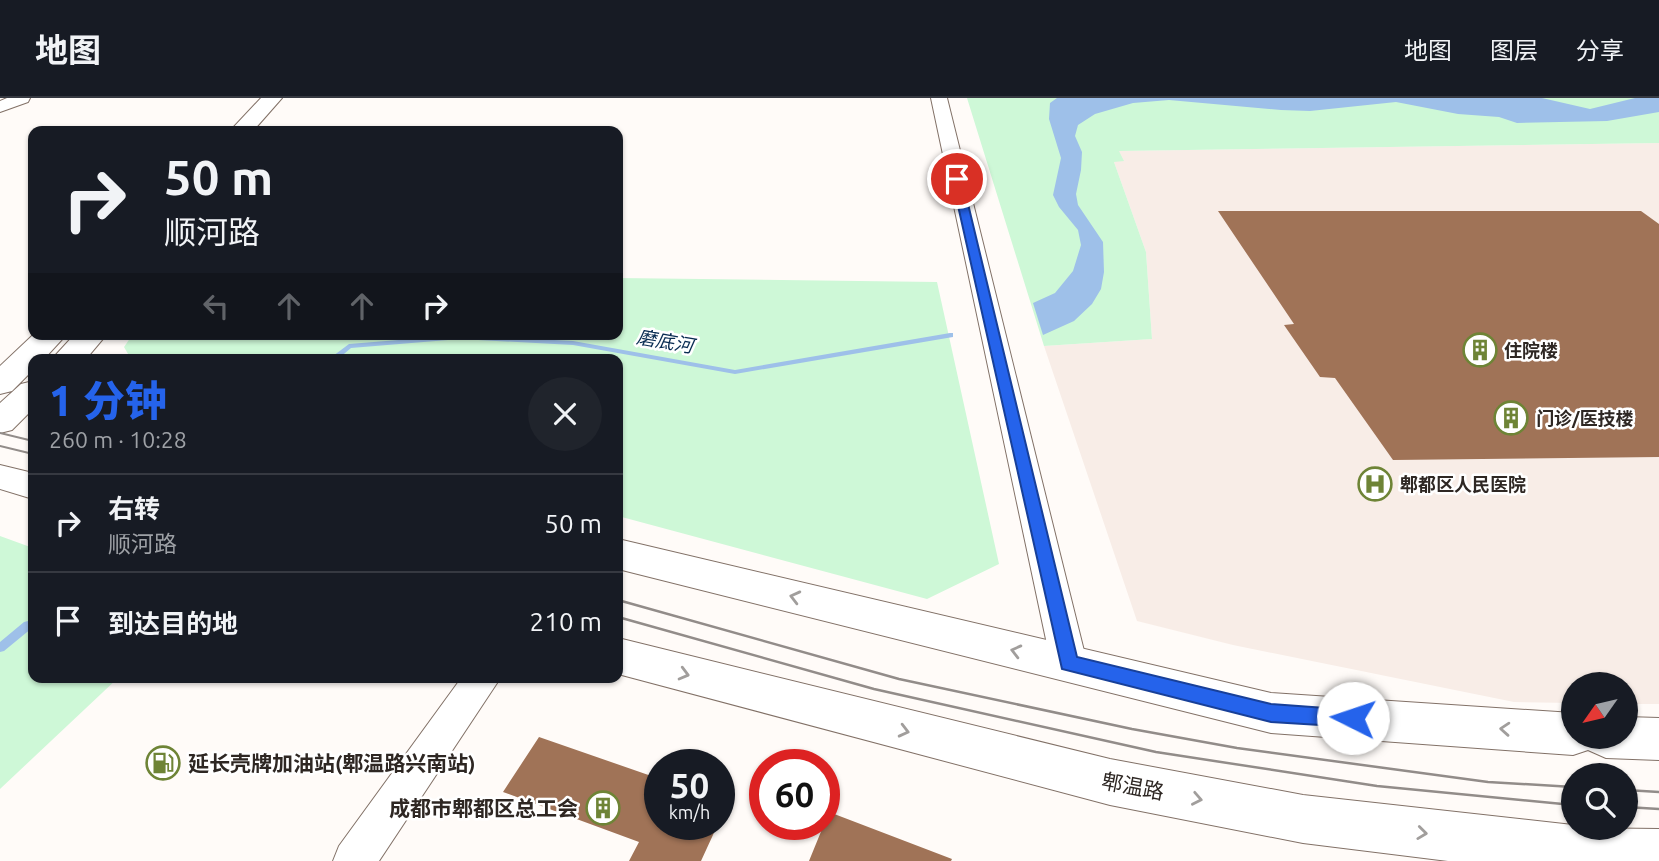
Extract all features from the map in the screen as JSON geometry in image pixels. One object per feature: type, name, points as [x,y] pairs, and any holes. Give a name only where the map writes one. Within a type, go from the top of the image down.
[{"type":"main road","points":[[248,126],[282,102]]},
{"type":"main road","points":[[271,126],[282,102]]},
{"type":"main road","points":[[73,354],[86,340]]},
{"type":"main road","points":[[14,403],[28,378]]},
{"type":"main road","points":[[0,477],[28,485]]},
{"type":"main road","points":[[623,556],[1271,713],[1561,733]]},
{"type":"main road","name":"郫温路","points":[[623,657],[1110,782],[1303,819],[1568,849],[1659,855]]},
{"type":"main road","points":[[1638,738],[1659,739]]},
{"type":"street","points":[[0,107],[22,98]]},
{"type":"street","points":[[939,98],[1069,663]]},
{"type":"street","points":[[354,861],[479,683]]},
{"type":"shaded area","name":"郫都区人民医院","points":[[1659,143],[1659,704],[1638,704],[1638,672],[1561,672],[1561,703],[1514,702],[1233,645],[1137,621],[1044,346],[1152,339],[1146,252],[1114,162],[1118,151]]},
{"type":"green space","points":[[967,98],[1659,98],[1659,143],[1119,151],[1124,161],[1114,162],[1146,252],[1152,339],[1044,346]]},
{"type":"green space","points":[[623,278],[937,282],[999,564],[927,599],[623,517],[623,354],[128,354],[124,347],[129,340],[623,340]]},
{"type":"green space","points":[[0,536],[28,546],[28,683],[113,683],[0,789]]},
{"type":"water","points":[[1057,98],[1542,98],[1590,109],[1635,98],[1659,98],[1659,112],[1607,121],[1517,123],[1499,117],[1458,114],[1396,102],[1310,111],[1169,100],[1133,103],[1095,114],[1078,125],[1075,136],[1082,152],[1076,194],[1078,205],[1103,242],[1104,272],[1101,289],[1092,304],[1074,321],[1043,335],[1033,303],[1055,293],[1073,271],[1081,245],[1078,230],[1053,195],[1061,158],[1049,119],[1050,103]]},
{"type":"building","points":[[1218,211],[1641,211],[1659,224],[1659,457],[1393,460],[1335,378],[1320,377],[1284,325],[1294,324]]},
{"type":"building","name":"成都市郫都区总工会","points":[[539,737],[644,773],[644,840],[711,840],[701,861],[629,861],[639,842],[503,792]]},
{"type":"building","points":[[840,816],[952,859],[951,861],[809,861],[818,840],[840,840]]},
{"type":"waterway","name":"磨底河","points":[[516,340],[573,343],[735,372],[950,335]]},
{"type":"waterway","name":"磨底河","points":[[339,354],[349,346],[423,340]]},
{"type":"waterway","name":"磨底河","points":[[0,648],[28,625]]},
{"type":"tram line","points":[[0,433],[28,440]]},
{"type":"tram line","points":[[0,446],[28,453]]},
{"type":"tram line","points":[[623,601],[899,679],[1132,729],[1237,748],[1488,782],[1561,786]]},
{"type":"tram line","points":[[623,618],[874,689],[1156,752],[1377,786],[1561,804]]},
{"type":"tram line","points":[[1638,791],[1659,792]]},
{"type":"tram line","points":[[1638,808],[1659,809]]},
{"type":"place","name":"住院楼","points":[[1480,350]]},
{"type":"place","name":"门诊/医技楼","points":[[1511,418]]},
{"type":"place","name":"郫都区人民医院","points":[[1375,484]]},
{"type":"place","name":"延长壳牌加油站(郫温路兴南站)","points":[[163,763]]},
{"type":"place","name":"成都市郫都区总工会","points":[[603,808]]},
{"type":"route","points":[[957,179],[1069,663],[1271,713],[1353,718]]}]
